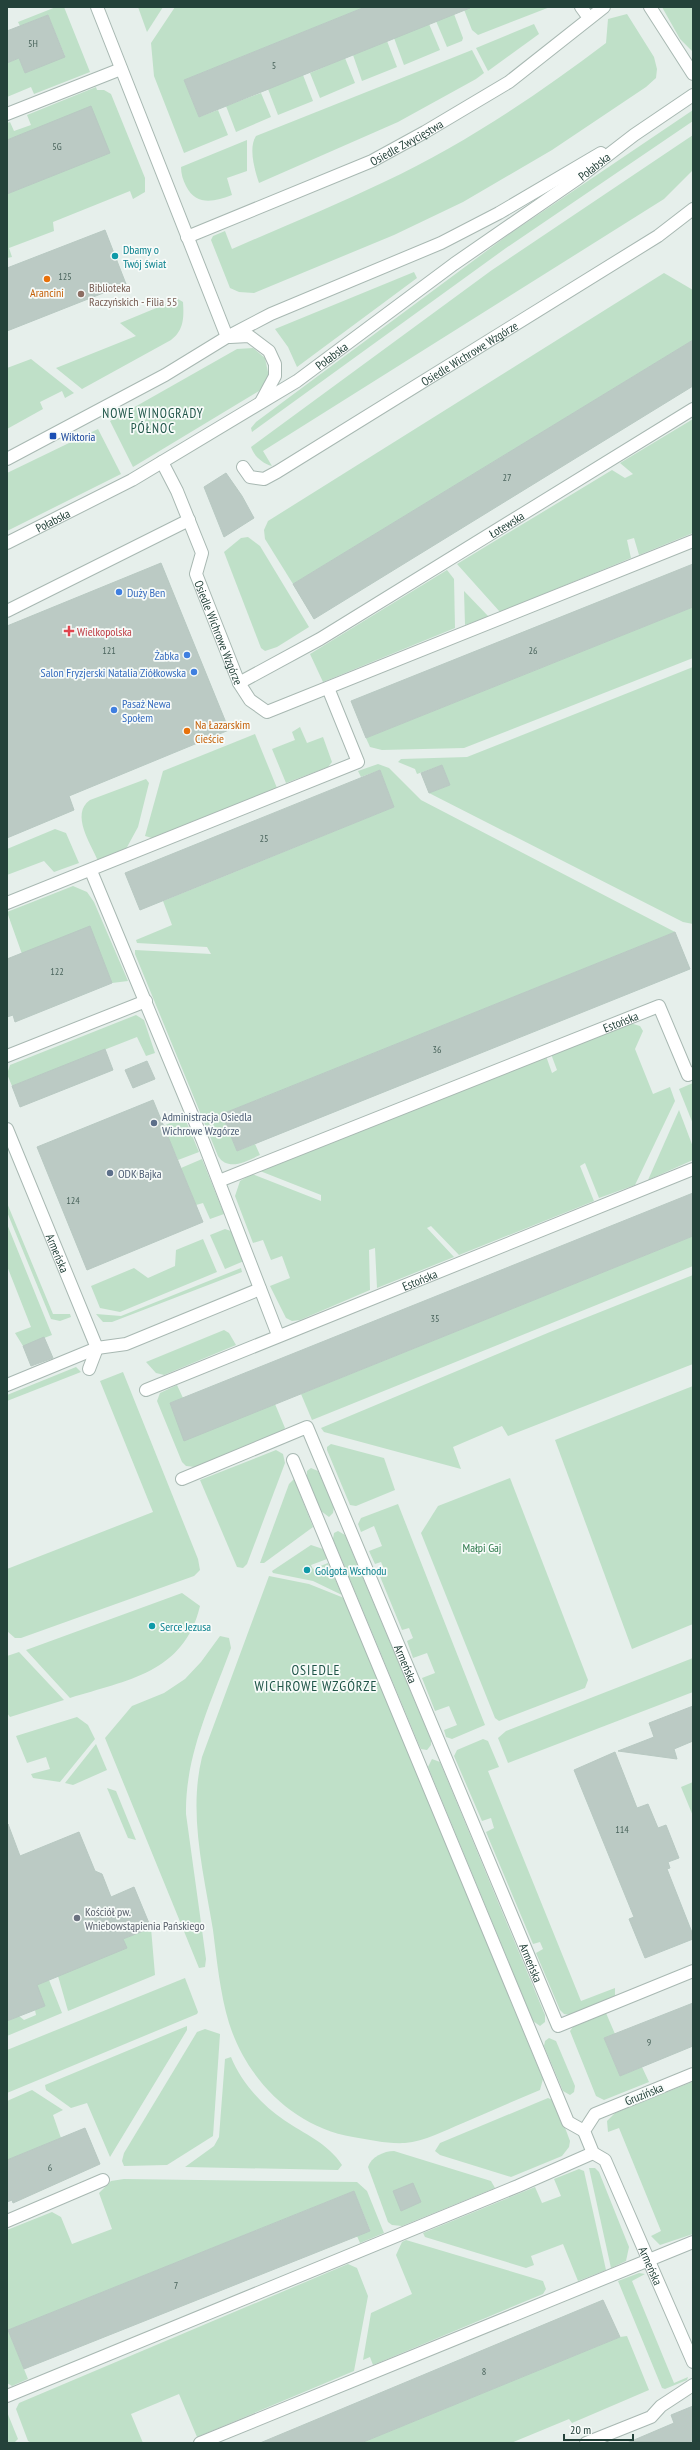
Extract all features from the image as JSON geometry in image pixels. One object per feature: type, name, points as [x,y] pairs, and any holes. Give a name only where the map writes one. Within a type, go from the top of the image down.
[{"type":"street","points":[[97,7],[186,237],[227,337],[249,336],[269,351],[275,364],[275,376],[260,404]]},
{"type":"street","points":[[581,7],[589,18]]},
{"type":"street","name":"Osiedle Zwycięstwa","points":[[186,237],[372,161],[509,82],[604,7]]},
{"type":"street","points":[[650,7],[693,74]]},
{"type":"street","points":[[7,114],[121,69]]},
{"type":"street","name":"Połabska","points":[[7,459],[165,375],[227,337],[271,314],[441,243],[499,213],[634,134],[693,95]]},
{"type":"street","name":"Połabska","points":[[7,543],[118,488],[297,381],[454,264],[577,179],[634,134]]},
{"type":"street","name":"Osiedle Wichrowe Wzgórze","points":[[243,467],[250,477],[264,479],[277,472],[658,236],[693,209]]},
{"type":"street","name":"Łotewska","points":[[239,684],[320,639],[693,409]]},
{"type":"street","name":"Osiedle Wichrowe Wzgórze","points":[[162,462],[178,490],[202,553],[196,574],[239,684],[250,700],[267,712],[328,688]]},
{"type":"street","points":[[7,611],[189,520]]},
{"type":"street","points":[[7,903],[91,871],[358,762],[328,688],[693,541]]},
{"type":"street","points":[[91,871],[123,945],[141,1003],[219,1181],[278,1336]]},
{"type":"street","points":[[7,1056],[141,1003]]},
{"type":"street","name":"Estońska","points":[[219,1181],[659,1006],[688,1075],[693,1074]]},
{"type":"street","name":"Armeńska","points":[[7,1129],[96,1348]]},
{"type":"street","name":"Estońska","points":[[146,1390],[693,1169]]},
{"type":"street","points":[[7,1385],[96,1348],[126,1344],[260,1289]]},
{"type":"street","points":[[89,1369],[96,1348]]},
{"type":"street","name":"Armeńska","points":[[182,1479],[307,1427],[558,2026],[693,1971]]},
{"type":"street","points":[[293,1460],[568,2122],[584,2130]]},
{"type":"street","name":"Gruzińska","points":[[584,2130],[595,2114],[693,2074]]},
{"type":"street","name":"Armeńska","points":[[584,2130],[588,2155],[605,2160],[693,2362]]},
{"type":"street","points":[[7,2396],[496,2195],[588,2155]]},
{"type":"street","points":[[7,2221],[103,2180]]},
{"type":"street","points":[[200,2443],[693,2242]]},
{"type":"street","points":[[586,2443],[651,2417],[661,2406],[693,2385]]},
{"type":"green space","points":[[56,7],[64,7],[90,72],[34,94],[31,87],[7,97],[7,63],[19,58],[25,73],[65,56],[48,15],[20,26],[18,22]]},
{"type":"green space","points":[[138,7],[163,7],[147,32]]},
{"type":"green space","points":[[175,7],[365,7],[184,80],[199,117],[218,110],[228,135],[184,153],[154,76],[151,43]]},
{"type":"green space","points":[[463,7],[550,7],[478,35],[472,30]]},
{"type":"green space","points":[[662,7],[693,7],[693,52],[680,39]]},
{"type":"green space","points":[[454,14],[463,38],[462,41],[447,47],[436,21]]},
{"type":"green space","points":[[627,14],[654,57],[657,69],[656,78],[646,87],[552,150],[463,202],[394,235],[254,293],[239,292],[230,288],[211,240],[213,236],[225,231],[232,249],[365,191],[413,168],[471,136],[553,82],[606,43],[608,19]]},
{"type":"green space","points":[[429,24],[440,50],[404,65],[394,38]]},
{"type":"green space","points":[[534,24],[539,34],[488,71],[476,48]]},
{"type":"green space","points":[[387,41],[397,67],[362,81],[353,55]]},
{"type":"green space","points":[[472,50],[484,73],[476,79],[398,122],[259,183],[252,153],[256,136]]},
{"type":"green space","points":[[345,58],[355,83],[320,98],[310,73]]},
{"type":"green space","points":[[303,75],[313,101],[278,115],[268,89]]},
{"type":"green space","points":[[96,87],[97,90],[104,90],[111,94],[145,178],[145,192],[133,199],[130,191],[53,222],[54,231],[9,248],[12,257],[7,258],[7,194],[109,153],[91,107],[7,140],[7,123],[10,122],[14,131],[31,125],[27,115]]},
{"type":"green space","points":[[261,93],[271,117],[236,132],[226,106]]},
{"type":"green space","points":[[693,110],[693,121],[506,248],[252,432],[251,428],[256,422],[508,235]]},
{"type":"green space","points":[[693,135],[693,170],[664,199],[263,451],[272,466],[268,465],[256,456],[251,447],[492,270]]},
{"type":"green space","points":[[247,140],[247,171],[227,178],[232,195],[212,201],[206,201],[195,197],[190,192],[183,179],[181,167]]},
{"type":"green space","points":[[414,272],[417,278],[297,367],[288,347],[275,329]]},
{"type":"green space","points":[[664,273],[693,290],[693,340],[293,584],[265,539],[264,530],[268,521]]},
{"type":"green space","points":[[178,299],[183,302],[182,323],[181,328],[171,340],[82,389],[56,368],[136,336],[120,323]]},
{"type":"green space","points":[[253,348],[265,358],[269,377],[259,391],[133,467],[110,421],[237,349]]},
{"type":"green space","points":[[31,359],[74,393],[65,398],[62,391],[40,402],[43,409],[7,429],[7,368]]},
{"type":"green space","points":[[693,419],[693,533],[639,555],[634,538],[627,540],[631,558],[500,612],[457,564],[612,470],[625,478],[633,474],[620,463]]},
{"type":"green space","points":[[98,429],[121,474],[7,531],[7,473]]},
{"type":"green space","points":[[248,537],[260,546],[309,627],[277,647],[265,651],[261,648],[224,552],[241,538]]},
{"type":"green space","points":[[447,570],[454,579],[455,628],[323,682],[310,654]]},
{"type":"green space","points":[[464,591],[489,617],[465,625]]},
{"type":"green space","points":[[693,607],[693,658],[464,748],[382,750],[370,747],[366,738]]},
{"type":"green space","points":[[693,667],[693,924],[683,922],[429,793],[450,785],[442,765],[417,774],[415,769],[398,762],[401,759],[467,757]]},
{"type":"green space","points":[[300,727],[307,743],[323,737],[332,762],[328,767],[286,783],[272,749],[295,740],[292,732]]},
{"type":"green space","points":[[255,734],[277,788],[152,838],[145,836],[163,771]]},
{"type":"green space","points":[[378,764],[389,768],[421,800],[675,932],[222,1114],[237,1151],[255,1144],[260,1155],[238,1164],[227,1163],[222,1161],[218,1156],[135,954],[135,950],[211,954],[207,947],[137,943],[136,940],[172,925],[163,901],[394,807],[380,770],[361,777],[358,771]]},
{"type":"green space","points":[[146,779],[149,783],[138,827],[126,849],[98,861],[84,829],[82,813],[84,806],[90,800]]},
{"type":"green space","points":[[55,829],[66,833],[79,863],[54,872],[44,861],[7,875],[7,849]]},
{"type":"green space","points":[[73,886],[87,892],[94,902],[128,981],[112,983],[90,927],[22,954],[7,912]]},
{"type":"green space","points":[[136,1015],[144,1020],[155,1053],[146,1056],[137,1037],[12,1086],[7,1074],[10,1065]]},
{"type":"green space","points":[[630,1023],[640,1026],[643,1031],[635,1049],[653,1094],[670,1087],[675,1101],[635,1185],[599,1198],[585,1163],[580,1166],[594,1201],[459,1255],[431,1226],[427,1228],[454,1257],[377,1288],[375,1248],[369,1250],[370,1290],[300,1320],[292,1321],[286,1318],[270,1286],[290,1278],[282,1256],[271,1260],[263,1240],[253,1243],[235,1196],[240,1181],[252,1174],[321,1201],[321,1195],[260,1171],[546,1056],[552,1073],[557,1070],[551,1054]]},
{"type":"green space","points":[[693,1083],[693,1124],[679,1089]]},
{"type":"green space","points":[[679,1110],[693,1147],[693,1160],[648,1180]]},
{"type":"green space","points":[[180,1119],[186,1121],[199,1152],[178,1160],[163,1126]]},
{"type":"green space","points":[[202,1159],[224,1214],[210,1219],[203,1203],[196,1205],[181,1168]]},
{"type":"green space","points":[[7,1203],[53,1314],[70,1314],[71,1317],[60,1321],[51,1319],[7,1212]]},
{"type":"green space","points":[[7,1224],[52,1335],[23,1346],[15,1333],[31,1327],[7,1266]]},
{"type":"green space","points":[[225,1229],[231,1231],[244,1261],[225,1269],[210,1235]]},
{"type":"green space","points":[[693,1236],[693,1266],[312,1420],[301,1394]]},
{"type":"green space","points":[[203,1239],[217,1272],[120,1312],[100,1308],[91,1286],[134,1268],[148,1278],[175,1266],[176,1250]]},
{"type":"green space","points":[[241,1268],[242,1272],[112,1322],[103,1322],[96,1314],[121,1316]]},
{"type":"green space","points":[[693,1275],[693,1364],[508,1436],[502,1426],[453,1447],[461,1469],[324,1432],[321,1428],[550,1332]]},
{"type":"green space","points":[[224,1330],[229,1333],[236,1345],[164,1375],[156,1373],[146,1362]]},
{"type":"green space","points":[[76,1367],[81,1372],[7,1401],[7,1395]]},
{"type":"green space","points":[[123,1372],[198,1559],[200,1570],[194,1576],[21,1638],[15,1638],[7,1631],[7,1569],[153,1512],[100,1381]]},
{"type":"green space","points":[[177,1385],[183,1398],[170,1403],[185,1440],[275,1404],[285,1428],[282,1432],[195,1467],[186,1466],[182,1462],[157,1401],[160,1393]]},
{"type":"green space","points":[[693,1386],[693,1624],[632,1649],[555,1440]]},
{"type":"green space","points":[[331,1444],[384,1458],[395,1490],[356,1506],[350,1505],[327,1450],[327,1447]]},
{"type":"green space","points":[[276,1450],[283,1454],[285,1463],[247,1564],[243,1568],[237,1567],[200,1480]]},
{"type":"green space","points":[[311,1468],[318,1471],[334,1507],[333,1513],[329,1517],[321,1511],[307,1477],[307,1471]]},
{"type":"green space","name":"Małpi Gaj","points":[[510,1478],[588,1680],[585,1688],[499,1721],[495,1718],[421,1533],[438,1506]]},
{"type":"green space","points":[[294,1479],[313,1527],[264,1563],[260,1563],[289,1484]]},
{"type":"green space","points":[[398,1504],[485,1725],[452,1739],[446,1737],[444,1730],[457,1725],[449,1706],[435,1711],[422,1678],[435,1673],[427,1653],[413,1658],[407,1641],[413,1638],[409,1628],[402,1630],[379,1574],[385,1571],[381,1562],[375,1564],[369,1551],[382,1546],[374,1526],[361,1532],[358,1524],[361,1518]]},
{"type":"green space","points":[[338,1531],[345,1535],[431,1740],[431,1745],[427,1750],[421,1749],[419,1745],[333,1539],[334,1533]]},
{"type":"green space","points":[[311,1545],[323,1549],[327,1559],[311,1565],[313,1569],[328,1563],[342,1595],[313,1581],[273,1573],[272,1571]]},
{"type":"green space","points":[[269,1576],[309,1584],[344,1598],[543,2079],[540,2090],[420,2140],[405,2143],[392,2143],[353,2137],[331,2132],[311,2123],[293,2112],[276,2098],[248,2063],[237,2044],[226,2012],[219,1977],[199,1844],[197,1822],[198,1779],[202,1757]]},
{"type":"green space","points":[[182,1593],[200,1606],[192,1628],[181,1646],[167,1660],[132,1679],[70,1698],[26,1650]]},
{"type":"green space","points":[[220,1636],[229,1638],[231,1648],[201,1730],[190,1771],[187,1792],[186,1814],[206,1959],[205,1967],[199,1968],[105,1738],[132,1706],[164,1693],[185,1679],[201,1662]]},
{"type":"green space","points":[[19,1652],[64,1700],[10,1717],[7,1713],[7,1656]]},
{"type":"green space","points":[[693,1658],[693,1692],[508,1763],[498,1738],[506,1731]]},
{"type":"green space","points":[[77,1717],[88,1725],[95,1739],[60,1782],[33,1778],[31,1774],[50,1769],[46,1757],[27,1763],[16,1736]]},
{"type":"green space","points":[[483,1739],[488,1741],[499,1767],[488,1771],[581,2001],[615,1988],[615,1997],[570,2015],[564,2014],[560,2010],[536,1953],[543,1949],[540,1942],[533,1944],[486,1832],[494,1828],[491,1818],[482,1821],[454,1756],[457,1750]]},
{"type":"green space","points":[[96,1744],[107,1770],[73,1785],[65,1783]]},
{"type":"green space","points":[[432,1759],[440,1762],[545,2015],[545,2022],[540,2026],[533,2021],[428,1767]]},
{"type":"green space","points":[[693,1782],[693,1816],[681,1787]]},
{"type":"green space","points":[[107,1788],[116,1791],[136,1840],[128,1838]]},
{"type":"green space","points":[[151,1928],[155,1975],[68,2011],[58,1976],[126,1948],[123,1939]]},
{"type":"green space","points":[[185,1978],[198,2012],[197,2014],[7,2093],[7,2050]]},
{"type":"green space","points":[[49,1980],[62,2013],[7,2036],[7,2021],[19,2016],[24,2020],[36,2015],[35,2010],[45,2006],[36,1985]]},
{"type":"green space","points":[[606,2013],[615,2034],[604,2038],[620,2076],[642,2067],[649,2082],[604,2100],[596,2096],[570,2031],[573,2027]]},
{"type":"green space","points":[[187,2026],[187,2030],[110,2157],[87,2103],[71,2108],[46,2090],[45,2085]]},
{"type":"green space","points":[[205,2029],[220,2034],[213,2136],[167,2165],[124,2166],[122,2161],[124,2153],[197,2032]]},
{"type":"green space","points":[[549,2038],[556,2041],[575,2086],[574,2092],[570,2095],[563,2091],[544,2046],[545,2041]]},
{"type":"green space","points":[[231,2057],[246,2084],[260,2100],[284,2120],[330,2151],[342,2165],[338,2170],[185,2167],[214,2146],[219,2137],[225,2059]]},
{"type":"green space","points":[[692,2082],[693,2234],[660,2245],[651,2236],[661,2231],[619,2128],[608,2132],[607,2121],[615,2113]]},
{"type":"green space","points":[[32,2090],[63,2110],[53,2115],[61,2138],[7,2160],[7,2101]]},
{"type":"green space","points":[[548,2098],[555,2101],[570,2141],[569,2147],[562,2156],[511,2177],[440,2155],[435,2151],[440,2143]]},
{"type":"green space","points":[[394,2151],[491,2181],[495,2188],[402,2226],[392,2225],[388,2222],[368,2167],[372,2160],[378,2155]]},
{"type":"green space","points":[[589,2168],[595,2168],[599,2172],[629,2247],[626,2261],[611,2268]]},
{"type":"green space","points":[[579,2169],[584,2171],[606,2270],[578,2281],[563,2244],[531,2256],[534,2265],[526,2268],[425,2237],[423,2233],[535,2187],[542,2203],[561,2196],[554,2179]]},
{"type":"green space","points":[[124,2179],[357,2182],[367,2191],[384,2233],[360,2243],[357,2236],[370,2230],[354,2191],[8,2330],[28,2379],[12,2386],[7,2383],[7,2230],[52,2212],[61,2217],[72,2244],[112,2229],[99,2193],[111,2181]]},
{"type":"green space","points":[[406,2240],[543,2281],[546,2289],[543,2294],[373,2365],[370,2357],[363,2360],[371,2313],[412,2294],[396,2255],[402,2242]]},
{"type":"green space","points":[[348,2264],[357,2268],[368,2296],[354,2371],[197,2437],[179,2394],[131,2414],[143,2443],[32,2443],[28,2441],[16,2409],[19,2403]]},
{"type":"green space","points":[[639,2273],[645,2274],[632,2281],[674,2383],[688,2377],[687,2380],[665,2389],[662,2388],[618,2281]]},
{"type":"green space","points":[[627,2336],[649,2390],[572,2423],[569,2419],[511,2443],[361,2443],[620,2337]]},
{"type":"green space","points":[[7,2412],[18,2439],[14,2443],[7,2442]]},
{"type":"building","points":[[365,7],[470,8],[199,117],[184,80]]},
{"type":"building","points":[[48,15],[65,57],[25,73],[19,58],[7,63],[7,31]]},
{"type":"building","points":[[91,106],[110,153],[7,194],[7,140]]},
{"type":"building","points":[[105,230],[126,284],[7,331],[7,268]]},
{"type":"building","points":[[693,340],[693,386],[314,619],[293,584]]},
{"type":"building","points":[[226,473],[242,496],[254,518],[224,537],[204,487]]},
{"type":"building","name":"Pasaż Newa Społem","points":[[161,563],[229,730],[69,796],[74,810],[7,838],[7,626]]},
{"type":"building","points":[[693,564],[693,607],[366,738],[351,701]]},
{"type":"building","points":[[442,765],[450,785],[429,793],[421,773]]},
{"type":"building","points":[[380,770],[394,807],[140,910],[125,873]]},
{"type":"building","points":[[90,926],[112,983],[15,1022],[13,1015],[7,1017],[7,959]]},
{"type":"building","points":[[675,932],[690,969],[237,1151],[222,1114]]},
{"type":"building","points":[[105,1049],[113,1070],[20,1107],[12,1086]]},
{"type":"building","points":[[147,1061],[155,1079],[133,1088],[125,1070]]},
{"type":"building","points":[[153,1100],[203,1222],[87,1270],[37,1147]]},
{"type":"building","points":[[693,1193],[693,1236],[184,1441],[170,1403]]},
{"type":"building","points":[[44,1337],[53,1358],[31,1366],[23,1346]]},
{"type":"building","points":[[693,1706],[693,1741],[674,1749],[677,1759],[618,1751],[654,1737],[649,1723]]},
{"type":"building","points":[[615,1752],[637,1808],[648,1804],[658,1828],[666,1825],[679,1858],[668,1862],[670,1868],[667,1869],[693,1935],[693,1939],[645,1958],[629,1919],[634,1917],[574,1770]]},
{"type":"building","name":"Kościół pw. Wniebowstąpienia Pańskiego","points":[[8,1824],[20,1856],[79,1832],[95,1871],[102,1874],[111,1897],[134,1887],[151,1928],[123,1939],[127,1948],[37,1985],[45,2006],[7,2021]]},
{"type":"building","points":[[693,2003],[693,2046],[620,2076],[604,2038]]},
{"type":"building","points":[[85,2128],[100,2164],[13,2203],[12,2200],[7,2202],[7,2160]]},
{"type":"building","points":[[413,2183],[421,2202],[401,2211],[393,2191]]},
{"type":"building","points":[[354,2191],[370,2231],[24,2369],[8,2330]]},
{"type":"building","points":[[603,2300],[620,2337],[361,2443],[260,2443]]},
{"type":"building","points":[[693,2406],[693,2443],[627,2443],[674,2423],[671,2415]]},
{"type":"place","name":"Dbamy o Twój świat","points":[[115,256]]},
{"type":"place","name":"Arancini","points":[[47,279]]},
{"type":"place","name":"Biblioteka Raczyńskich - Filia 55","points":[[81,294]]},
{"type":"place","name":"Wiktoria","points":[[53,436]]},
{"type":"place","name":"Duży Ben","points":[[119,592]]},
{"type":"place","name":"Wielkopolska","points":[[69,631]]},
{"type":"place","name":"Żabka","points":[[187,655]]},
{"type":"place","name":"Salon Fryzjerski Natalia Ziółkowska","points":[[194,672]]},
{"type":"place","name":"Pasaż Newa Społem","points":[[114,710]]},
{"type":"place","name":"Na Łazarskim Cieście","points":[[187,731]]},
{"type":"place","name":"Administracja Osiedla Wichrowe Wzgórze","points":[[154,1123]]},
{"type":"place","name":"ODK Bajka","points":[[110,1173]]},
{"type":"place","name":"Golgota Wschodu","points":[[307,1570]]},
{"type":"place","name":"Serce Jezusa","points":[[152,1626]]},
{"type":"place","name":"Kościół pw. Wniebowstąpienia Pańskiego","points":[[77,1918]]},
{"type":"district","name":"NOWE WINOGRADY PÓŁNOC","points":[[153,420]]},
{"type":"district","name":"OSIEDLE WICHROWE WZGÓRZE","points":[[316,1678]]}]
